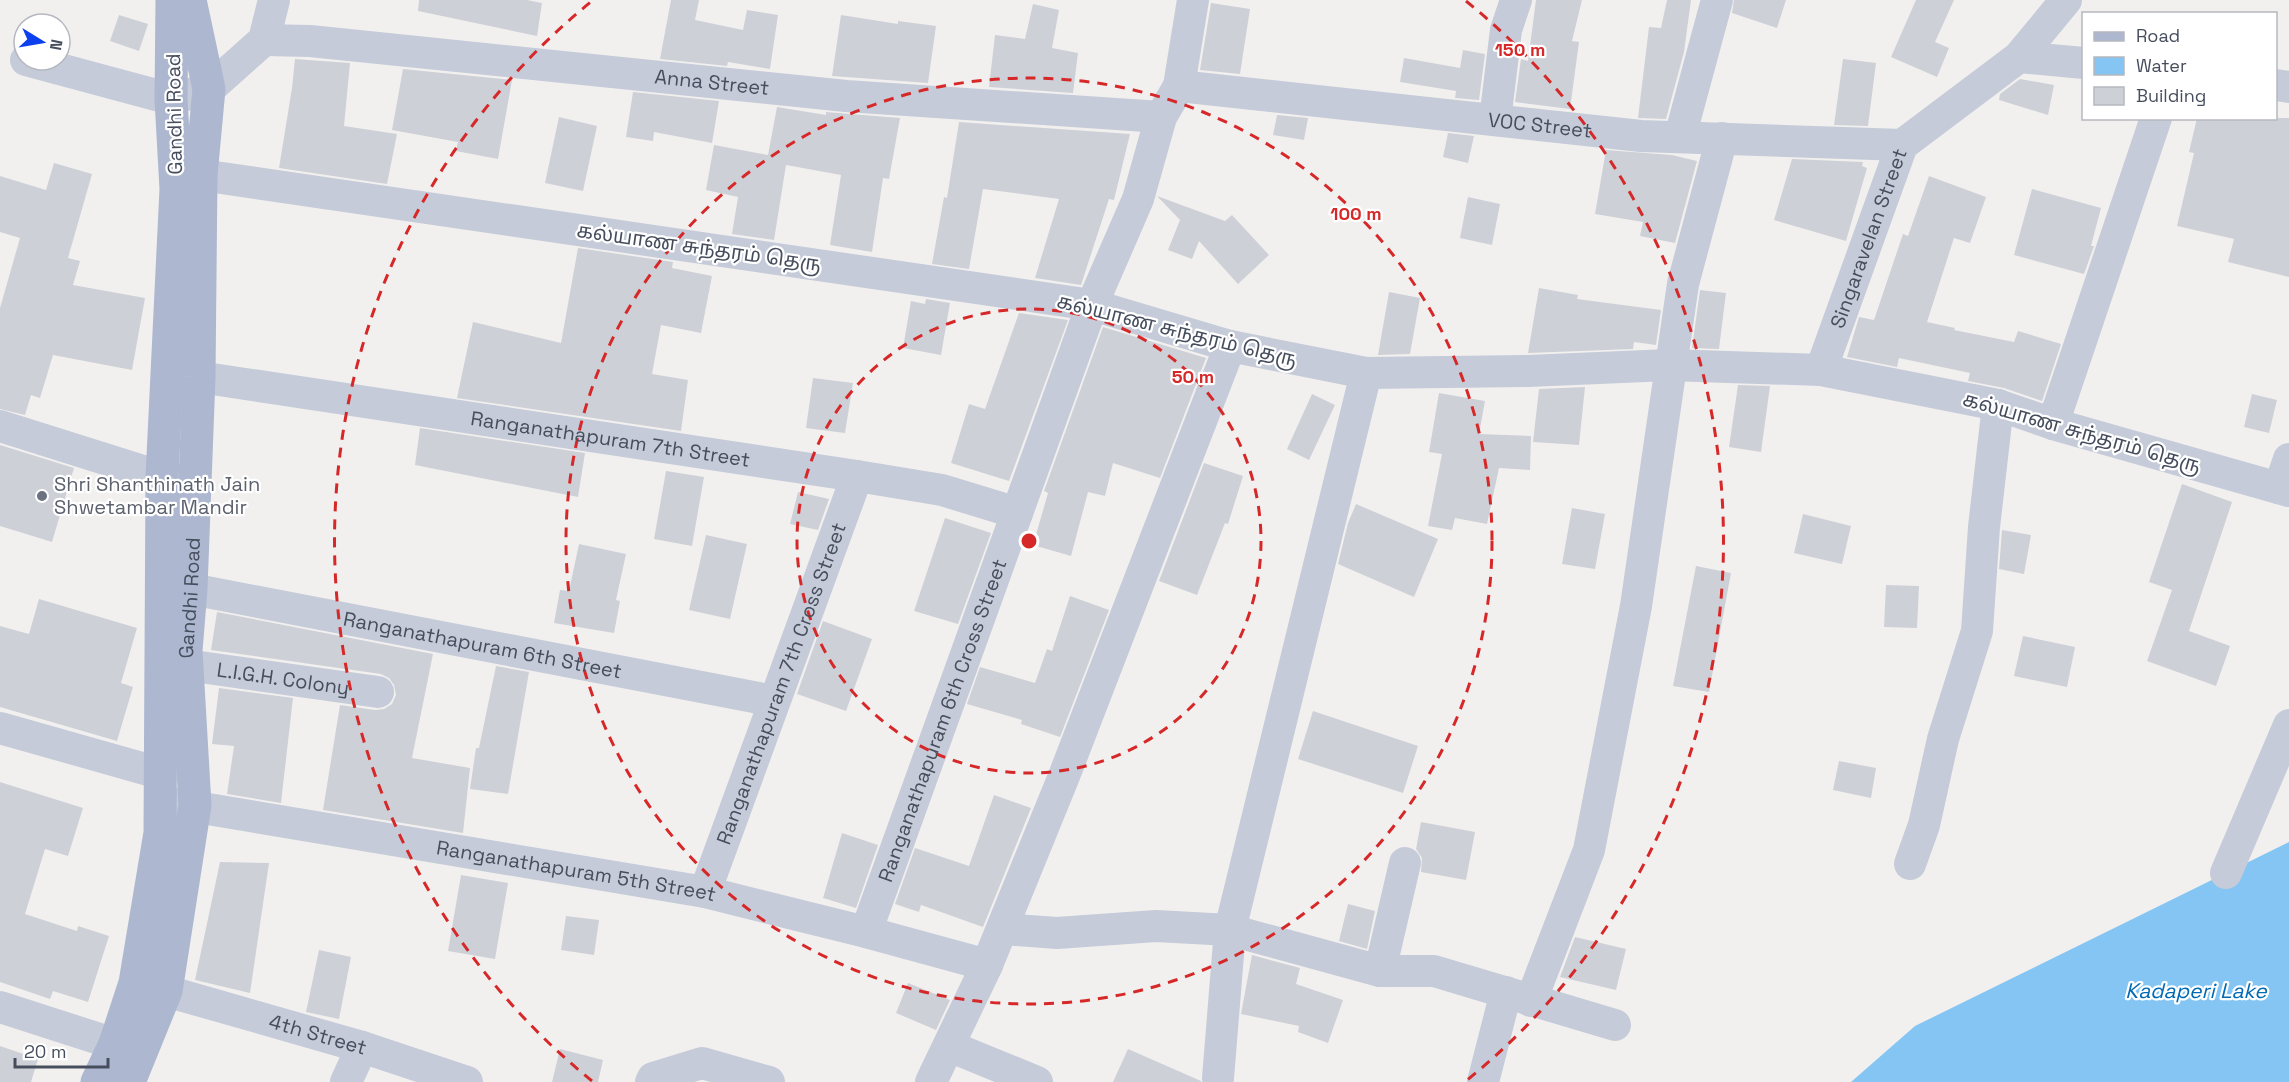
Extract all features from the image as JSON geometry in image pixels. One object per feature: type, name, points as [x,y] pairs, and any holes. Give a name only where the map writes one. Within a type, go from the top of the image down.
[{"type":"main road","name":"Gandhi Road","points":[[98,1082],[115,1044],[135,983],[160,833],[162,477],[176,189],[171,99],[172,0]]},
{"type":"main road","name":"Gandhi Road","points":[[129,1082],[166,991],[195,805],[186,651],[192,589],[199,377],[201,175],[209,89],[190,0]]},
{"type":"street","points":[[70,72],[171,99],[209,89],[264,40],[274,0]]},
{"type":"street","points":[[1179,86],[1193,0]]},
{"type":"street","points":[[1495,120],[1506,30],[1516,0]]},
{"type":"street","points":[[1680,137],[1717,0]]},
{"type":"street","name":"Singaravelan Street","points":[[1821,369],[1902,145],[2019,57],[2066,0]]},
{"type":"street","name":"Anna Street","points":[[264,40],[310,41],[846,96],[1161,117]]},
{"type":"street","points":[[2019,57],[2082,63]]},
{"type":"street","name":"Ranganathapuram 6th Cross Street","points":[[866,932],[1092,305],[1138,199],[1161,117],[1179,86]]},
{"type":"street","name":"VOC Street","points":[[1179,86],[1641,136],[1902,145]]},
{"type":"street","points":[[2053,424],[2155,120]]},
{"type":"street","points":[[1483,1082],[1519,996],[1589,850],[1636,606],[1683,284],[1722,138]]},
{"type":"street","name":"கல்யாண சுந்தரம் தெரு","points":[[201,175],[1092,305],[1230,346],[1366,373],[1528,371],[1670,365],[1821,369],[1998,405],[2053,424],[2284,490]]},
{"type":"street","points":[[931,1082],[1002,929],[1064,776],[1230,346]]},
{"type":"street","points":[[1218,1078],[1230,930],[1366,373]]},
{"type":"street","name":"Ranganathapuram 7th Street","points":[[199,377],[942,490],[1017,513]]},
{"type":"street","points":[[1910,864],[1924,825],[1943,740],[1977,631],[1984,527],[1998,405]]},
{"type":"street","points":[[0,426],[162,477],[194,482]]},
{"type":"street","points":[[2284,490],[2289,459]]},
{"type":"street","name":"Ranganathapuram 7th Cross Street","points":[[705,892],[857,476]]},
{"type":"street","name":"Ranganathapuram 6th Street","points":[[192,589],[774,701]]},
{"type":"street","name":"L.I.G.H. Colony","points":[[186,665],[378,692]]},
{"type":"street","points":[[2226,873],[2289,725]]},
{"type":"street","name":"Ranganathapuram 5th Street","points":[[0,728],[159,787],[195,805],[705,892],[987,964]]},
{"type":"street","points":[[1380,971],[1405,863]]},
{"type":"street","points":[[1002,929],[1057,933],[1156,926],[1230,930],[1380,971],[1434,971],[1615,1025]]},
{"type":"street","name":"4th Street","points":[[166,991],[362,1047],[466,1082]]},
{"type":"street","points":[[0,1007],[115,1044]]},
{"type":"street","points":[[949,1046],[1037,1082]]},
{"type":"street","points":[[346,1082],[362,1047]]},
{"type":"street","points":[[651,1082],[653,1078],[702,1063],[769,1082]]},
{"type":"water","name":"Kadaperi Lake","points":[[2289,842],[2289,1082],[1851,1082],[1915,1026]]},
{"type":"building","points":[[419,0],[527,0],[542,3],[537,36],[418,11]]},
{"type":"building","points":[[671,0],[699,0],[695,20],[743,30],[747,10],[778,15],[770,69],[728,62],[727,66],[660,59]]},
{"type":"building","points":[[1536,0],[1582,0],[1572,41],[1579,42],[1570,109],[1515,102],[1521,59],[1528,61]]},
{"type":"building","points":[[1667,0],[1691,0],[1684,52],[1666,119],[1638,118],[1649,27],[1661,28]]},
{"type":"building","points":[[1734,0],[1786,0],[1777,28],[1732,13]]},
{"type":"building","points":[[1916,0],[1954,0],[1935,42],[1949,48],[1937,77],[1891,57]]},
{"type":"building","points":[[1211,3],[1250,9],[1240,74],[1200,70]]},
{"type":"building","points":[[1033,4],[1059,10],[1052,48],[1078,53],[1073,93],[989,87],[995,35],[1025,39]]},
{"type":"building","points":[[119,15],[148,24],[139,51],[110,41]]},
{"type":"building","points":[[841,15],[898,24],[898,21],[936,26],[928,83],[832,76]]},
{"type":"building","points":[[1463,50],[1485,54],[1479,100],[1455,98],[1456,91],[1400,82],[1404,58],[1460,68]]},
{"type":"building","points":[[295,59],[350,63],[344,126],[397,134],[387,184],[279,168]]},
{"type":"building","points":[[1843,59],[1876,63],[1868,126],[1834,125]]},
{"type":"building","points":[[403,69],[512,80],[498,159],[456,151],[458,142],[392,130]]},
{"type":"building","points":[[2020,79],[2054,85],[2048,115],[1999,100],[2000,94]]},
{"type":"building","points":[[633,92],[719,101],[712,143],[654,132],[653,141],[626,137]]},
{"type":"building","points":[[777,107],[826,115],[826,112],[900,118],[889,179],[883,178],[872,252],[830,245],[841,175],[786,165],[774,240],[732,234],[738,197],[706,190],[714,145],[768,155]]},
{"type":"building","points":[[1277,115],[1308,118],[1304,140],[1273,135]]},
{"type":"building","points":[[559,117],[597,126],[583,191],[545,183]]},
{"type":"building","points":[[2289,118],[2289,277],[2228,262],[2234,239],[2177,226],[2194,153],[2189,152],[2197,120]]},
{"type":"building","points":[[959,122],[1130,134],[1114,200],[1109,199],[1081,285],[1035,278],[1059,199],[983,189],[969,269],[932,264],[944,197],[947,198]]},
{"type":"building","points":[[1448,133],[1474,136],[1468,163],[1443,157]]},
{"type":"building","points":[[1606,150],[1672,155],[1697,161],[1675,243],[1640,236],[1643,222],[1595,214]]},
{"type":"building","points":[[1792,159],[1863,162],[1862,166],[1867,168],[1846,241],[1774,220]]},
{"type":"building","points":[[54,163],[92,174],[68,258],[80,261],[73,285],[145,298],[132,370],[53,355],[40,398],[31,395],[25,415],[0,409],[0,308],[20,238],[0,232],[0,176],[46,190]]},
{"type":"building","points":[[1929,176],[1986,197],[1970,243],[1954,238],[1927,322],[2014,342],[2018,331],[2061,344],[2042,401],[2004,388],[1968,381],[1970,373],[1899,358],[1897,367],[1847,357],[1859,317],[1874,320],[1903,234],[1908,236]]},
{"type":"building","points":[[2032,189],[2101,208],[2091,246],[2094,246],[2084,274],[2014,255]]},
{"type":"building","points":[[1157,196],[1225,221],[1232,215],[1269,255],[1238,284],[1199,241],[1192,259],[1168,250],[1180,220]]},
{"type":"building","points":[[1468,197],[1500,204],[1492,245],[1460,238]]},
{"type":"building","points":[[578,248],[673,262],[672,268],[712,276],[701,333],[661,325],[652,374],[688,380],[681,431],[457,398],[473,322],[561,343]]},
{"type":"building","points":[[1539,288],[1578,295],[1577,299],[1661,310],[1656,345],[1634,342],[1633,349],[1528,353]]},
{"type":"building","points":[[1700,290],[1726,293],[1719,349],[1692,348]]},
{"type":"building","points":[[1389,292],[1420,298],[1410,354],[1378,355]]},
{"type":"building","points":[[926,299],[950,303],[941,355],[903,348],[911,301],[925,304]]},
{"type":"building","points":[[1019,313],[1068,320],[1009,481],[951,463],[969,404],[985,409]]},
{"type":"building","points":[[1103,327],[1206,358],[1160,478],[1113,463],[1105,496],[1088,492],[1071,556],[1033,545],[1048,493],[1044,491]]},
{"type":"building","points":[[813,378],[853,383],[845,433],[806,428]]},
{"type":"building","points":[[1738,385],[1770,386],[1761,452],[1729,447]]},
{"type":"building","points":[[1585,387],[1579,445],[1533,442],[1539,389]]},
{"type":"building","points":[[1439,393],[1485,401],[1479,434],[1531,436],[1530,470],[1499,468],[1487,524],[1455,518],[1452,530],[1428,526],[1442,454],[1429,452]]},
{"type":"building","points":[[1312,394],[1335,405],[1309,460],[1287,449]]},
{"type":"building","points":[[2252,394],[2277,400],[2269,433],[2244,427]]},
{"type":"building","points":[[420,428],[585,453],[578,497],[415,465]]},
{"type":"building","name":"Shri Shanthinath Jain Shwetambar Mandir","points":[[0,445],[74,468],[52,542],[0,526]]},
{"type":"building","points":[[1204,463],[1243,476],[1228,524],[1225,523],[1197,595],[1159,581]]},
{"type":"building","points":[[666,471],[704,477],[692,546],[654,539]]},
{"type":"building","points":[[2182,484],[2232,502],[2189,631],[2230,646],[2216,686],[2147,661],[2172,590],[2149,582]]},
{"type":"building","points":[[798,492],[829,499],[818,530],[790,524]]},
{"type":"building","points":[[1356,504],[1438,539],[1414,597],[1338,564],[1348,523]]},
{"type":"building","points":[[1572,508],[1605,514],[1595,569],[1562,564]]},
{"type":"building","points":[[1803,514],[1851,526],[1842,564],[1794,553]]},
{"type":"building","points":[[945,518],[991,533],[958,624],[914,611]]},
{"type":"building","points":[[2002,530],[2031,535],[2024,574],[1999,569]]},
{"type":"building","points":[[706,535],[747,544],[730,619],[689,610]]},
{"type":"building","points":[[579,544],[626,554],[616,600],[620,601],[614,633],[554,623],[560,590],[569,591]]},
{"type":"building","points":[[1696,566],[1731,573],[1709,692],[1673,686]]},
{"type":"building","points":[[1886,585],[1919,586],[1917,628],[1884,627]]},
{"type":"building","points":[[1070,596],[1109,610],[1060,737],[1021,724],[1022,720],[967,704],[980,667],[1035,683],[1047,649],[1052,651]]},
{"type":"building","points":[[39,599],[137,628],[121,683],[133,687],[117,741],[0,707],[0,626],[29,634]]},
{"type":"building","points":[[217,612],[433,654],[412,758],[470,768],[463,833],[323,810],[340,705],[375,710],[384,709],[392,704],[396,695],[394,685],[389,678],[381,674],[211,650]]},
{"type":"building","points":[[823,621],[872,639],[846,711],[797,694]]},
{"type":"building","points":[[2023,636],[2075,647],[2067,687],[2014,676]]},
{"type":"building","points":[[496,666],[529,672],[508,794],[470,789],[476,748],[479,748]]},
{"type":"building","points":[[219,688],[293,698],[281,803],[227,794],[234,746],[212,744]]},
{"type":"building","points":[[1313,711],[1418,746],[1403,793],[1298,759]]},
{"type":"building","points":[[1839,761],[1876,768],[1871,798],[1833,790]]},
{"type":"building","points":[[0,782],[83,808],[68,856],[45,849],[25,914],[77,931],[78,926],[109,936],[88,1002],[53,991],[50,999],[0,982]]},
{"type":"building","points":[[994,795],[1031,808],[983,927],[921,905],[919,912],[895,904],[915,848],[969,866]]},
{"type":"building","points":[[1421,822],[1475,832],[1466,880],[1421,872],[1422,858],[1416,849]]},
{"type":"building","points":[[842,833],[878,845],[856,908],[823,898]]},
{"type":"building","points":[[220,862],[269,863],[250,993],[195,980]]},
{"type":"building","points":[[461,875],[508,883],[495,959],[448,951]]},
{"type":"building","points":[[1348,904],[1375,911],[1367,949],[1339,941]]},
{"type":"building","points":[[566,916],[599,920],[594,955],[561,950]]},
{"type":"building","points":[[1575,937],[1626,949],[1616,990],[1560,977]]},
{"type":"building","points":[[319,950],[351,957],[339,1019],[306,1012]]},
{"type":"building","points":[[1252,955],[1300,968],[1296,984],[1343,1000],[1328,1043],[1298,1032],[1299,1026],[1241,1014]]},
{"type":"building","points":[[908,983],[950,1000],[936,1030],[896,1013]]},
{"type":"building","points":[[0,1046],[38,1059],[31,1082],[0,1082]]},
{"type":"building","points":[[560,1049],[603,1060],[598,1082],[552,1082]]},
{"type":"building","points":[[1128,1049],[1201,1081],[1201,1082],[1113,1082]]},
{"type":"place","name":"Shri Shanthinath Jain Shwetambar Mandir","points":[[42,496]]}]
